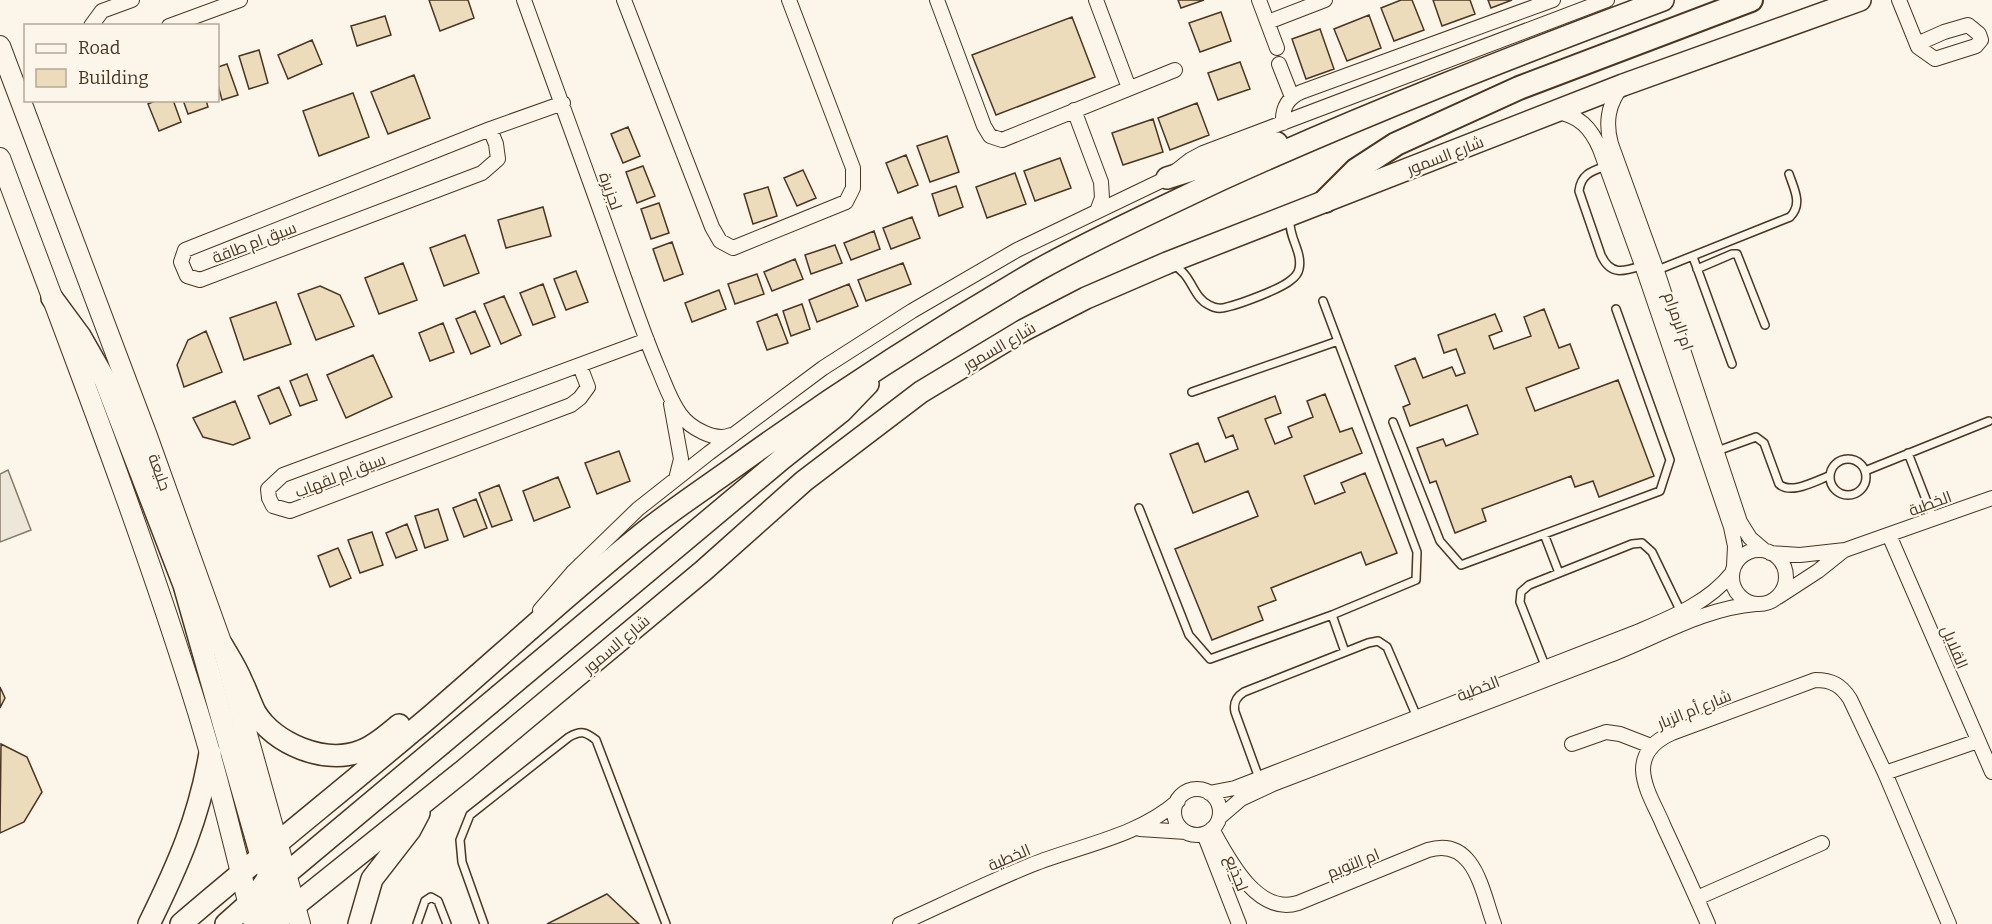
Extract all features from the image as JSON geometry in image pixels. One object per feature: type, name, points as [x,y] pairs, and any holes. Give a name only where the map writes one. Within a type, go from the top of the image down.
[{"type":"highway","points":[[1325,201],[1356,170],[1396,144],[1519,88],[1750,0]]},
{"type":"main road","points":[[267,896],[311,817],[516,640],[649,528],[808,413],[897,355],[1040,269],[1128,223],[1325,133],[1574,33],[1663,0]]},
{"type":"main road","name":"شارع السمور","points":[[267,896],[297,915],[423,804],[694,578],[804,481],[921,392],[1024,330],[1086,298],[1291,214],[1623,85],[1860,0]]},
{"type":"main road","name":"جليعة","points":[[0,46],[147,436],[222,645],[267,896],[297,915]]},
{"type":"main road","points":[[1167,178],[1264,146],[1325,133]]},
{"type":"main road","points":[[0,158],[122,486],[182,661],[210,753],[240,873],[267,896]]},
{"type":"main road","points":[[52,298],[80,336],[105,380],[184,585],[267,896]]},
{"type":"main road","points":[[226,924],[267,896],[756,481],[842,411],[897,355]]},
{"type":"main road","points":[[222,645],[242,681],[255,712],[272,733],[296,747],[338,756],[360,752],[370,747],[475,665],[516,640]]},
{"type":"main road","points":[[149,924],[175,872],[190,834],[204,787],[210,753]]},
{"type":"main road","points":[[359,924],[372,879],[410,830],[423,804]]},
{"type":"main road","points":[[181,924],[240,873]]},
{"type":"street","points":[[92,24],[102,11],[132,0]]},
{"type":"street","points":[[174,24],[240,0]]},
{"type":"street","points":[[624,0],[712,227],[720,241],[733,248],[846,202],[853,188],[853,168],[789,0]]},
{"type":"street","points":[[936,0],[984,126],[990,136],[1002,140],[1175,70]]},
{"type":"street","points":[[1096,0],[1129,88]]},
{"type":"street","points":[[1259,0],[1277,48]]},
{"type":"street","points":[[1268,22],[1325,0]]},
{"type":"street","points":[[1283,123],[1285,106],[1292,97],[1307,90],[1553,0]]},
{"type":"street","points":[[1899,0],[1917,44]]},
{"type":"street","name":"لجزيرة","points":[[528,1],[647,340],[669,393],[681,415],[691,424],[711,435],[725,438],[737,433]]},
{"type":"street","points":[[516,640],[558,588],[611,533],[675,480],[823,368],[912,311],[1017,250],[1167,178],[1196,157],[1600,1]]},
{"type":"street","points":[[1279,64],[1292,97]]},
{"type":"street","name":"ام الرمرام","points":[[1623,85],[1612,102],[1608,122],[1612,164],[1717,451],[1740,522],[1750,538],[1767,552]]},
{"type":"street","name":"سيق ام طاقة","points":[[490,129],[496,144],[498,159],[482,172],[200,280],[187,276],[181,262],[185,250],[490,129],[563,103]]},
{"type":"street","points":[[1074,110],[1101,182],[1102,198],[1097,211]]},
{"type":"street","name":"ام الرمرام","points":[[1554,112],[1573,116],[1588,127],[1612,164]]},
{"type":"street","points":[[1101,182],[1116,191],[1131,195]]},
{"type":"street","name":"ام الرمرام","points":[[1649,268],[1731,527],[1735,546],[1733,569]]},
{"type":"street","name":"سيق ام لقهاب","points":[[580,366],[588,387],[571,405],[290,511],[273,506],[268,498],[268,489],[283,475],[647,340]]},
{"type":"street","name":"لجزيرة","points":[[669,393],[681,459],[675,480]]},
{"type":"street","name":"الخطية","points":[[1767,552],[1815,554],[1845,550],[1992,498]]},
{"type":"street","name":"القلايل","points":[[1888,535],[1992,772]]},
{"type":"street","name":"الخطية","points":[[1776,598],[1818,571],[1845,550]]},
{"type":"street","points":[[1750,552],[1767,552],[1778,558],[1785,574],[1782,591],[1776,598],[1763,604],[1756,604],[1742,598],[1737,593],[1732,580],[1733,569],[1743,555],[1750,552]]},
{"type":"street","name":"الخطية","points":[[1209,793],[1235,788],[1637,632],[1681,612],[1712,594],[1733,569]]},
{"type":"street","name":"الخطية","points":[[1212,827],[1241,799],[1273,783],[1610,655],[1711,613],[1733,606],[1756,604]]},
{"type":"street","name":"شارع أم الزبار","points":[[1708,924],[1645,781],[1643,769],[1646,756],[1661,738],[1815,680],[1826,680],[1836,683],[1845,690],[1885,773],[1949,924]]},
{"type":"street","points":[[1572,744],[1606,732],[1620,734],[1652,746]]},
{"type":"street","points":[[1885,773],[1978,741]]},
{"type":"street","points":[[1195,789],[1209,793],[1218,803],[1212,827],[1193,834],[1186,832],[1176,821],[1175,807],[1182,795],[1195,789]]},
{"type":"street","name":"الخطية","points":[[900,924],[1030,865],[1135,830],[1158,817],[1178,801]]},
{"type":"street","name":"لجذيع","points":[[1212,827],[1239,924]]},
{"type":"street","name":"ام التويم","points":[[1212,827],[1227,856],[1242,877],[1260,894],[1284,906],[1298,903],[1428,850],[1437,848],[1456,850],[1471,863],[1494,924]]},
{"type":"street","name":"الخطية","points":[[1135,830],[1186,832]]},
{"type":"street","points":[[1696,898],[1822,843]]},
{"type":"lane","points":[[1612,164],[1586,175],[1579,185],[1580,197],[1606,265],[1621,272],[1649,268],[1693,256],[1790,217],[1796,210],[1797,200],[1789,174]]},
{"type":"lane","points":[[1167,263],[1185,273],[1198,297],[1216,308],[1228,307],[1285,285],[1295,278],[1300,260],[1290,230],[1291,214]]},
{"type":"lane","points":[[1697,269],[1737,254],[1765,326]]},
{"type":"lane","points":[[1693,256],[1732,364]]},
{"type":"lane","points":[[1139,508],[1189,634],[1210,659],[1332,615],[1416,580],[1417,552],[1323,301]]},
{"type":"lane","points":[[1393,422],[1440,541],[1461,565],[1660,491],[1670,460],[1616,309]]},
{"type":"lane","points":[[1192,393],[1338,341]]},
{"type":"lane","points":[[1865,471],[1989,421]]},
{"type":"lane","points":[[1717,451],[1756,437],[1764,443],[1779,484],[1783,487],[1791,489],[1829,476]]},
{"type":"lane","points":[[1908,453],[1934,520]]},
{"type":"lane","points":[[1845,458],[1857,461],[1865,471],[1866,477],[1862,489],[1851,495],[1838,493],[1830,483],[1829,476],[1834,465],[1845,458]]},
{"type":"lane","points":[[1544,534],[1559,573]]},
{"type":"lane","points":[[1546,668],[1522,607],[1520,597],[1528,585],[1632,544],[1642,543],[1652,552],[1681,612]]},
{"type":"lane","points":[[1332,615],[1345,652]]},
{"type":"lane","points":[[1259,778],[1235,712],[1236,698],[1244,692],[1373,641],[1387,646],[1417,717]]},
{"type":"lane","points":[[484,924],[462,862],[460,840],[470,815],[577,732],[586,732],[596,740],[666,924]]},
{"type":"lane","points":[[417,924],[425,901],[431,897],[438,901],[447,924]]},
{"type":"shaded area","points":[[8,470],[31,530],[0,542],[0,474]]},
{"type":"building","points":[[429,0],[468,0],[474,18],[440,31]]},
{"type":"building","points":[[1178,0],[1204,0],[1181,8]]},
{"type":"building","points":[[1401,0],[1412,0],[1424,30],[1394,41],[1381,8]]},
{"type":"building","points":[[1433,0],[1470,0],[1475,14],[1442,26]]},
{"type":"building","points":[[1488,0],[1512,0],[1491,8]]},
{"type":"building","points":[[1221,12],[1231,41],[1200,52],[1189,23]]},
{"type":"building","points":[[1369,15],[1381,48],[1347,61],[1334,29]]},
{"type":"building","points":[[385,16],[391,35],[357,46],[351,26]]},
{"type":"building","points":[[1072,17],[1095,77],[996,115],[972,55]]},
{"type":"building","points":[[1320,29],[1334,69],[1306,79],[1292,39]]},
{"type":"building","points":[[312,40],[322,64],[288,79],[278,55]]},
{"type":"building","points":[[259,50],[268,83],[249,89],[239,56]]},
{"type":"building","points":[[1240,62],[1250,89],[1218,100],[1208,73]]},
{"type":"building","points":[[227,64],[238,95],[222,100],[219,89],[219,67]]},
{"type":"building","points":[[414,75],[430,118],[388,134],[371,92]]},
{"type":"building","points":[[353,93],[369,137],[319,156],[303,111]]},
{"type":"building","points":[[174,102],[181,122],[159,131],[148,104]]},
{"type":"building","points":[[184,102],[207,102],[208,107],[188,114]]},
{"type":"building","points":[[1197,103],[1209,135],[1170,150],[1158,118]]},
{"type":"building","points":[[1153,119],[1163,152],[1123,165],[1112,133]]},
{"type":"building","points":[[628,127],[640,156],[623,163],[611,134]]},
{"type":"building","points":[[947,136],[959,172],[930,182],[917,146]]},
{"type":"building","points":[[906,155],[918,185],[898,193],[886,163]]},
{"type":"building","points":[[1060,158],[1071,188],[1035,201],[1024,171]]},
{"type":"building","points":[[643,166],[655,196],[637,203],[626,172]]},
{"type":"building","points":[[803,170],[816,198],[797,206],[784,178]]},
{"type":"building","points":[[1015,173],[1026,204],[987,218],[976,187]]},
{"type":"building","points":[[956,186],[963,207],[939,216],[932,194]]},
{"type":"building","points":[[768,187],[777,216],[753,224],[744,194]]},
{"type":"building","points":[[659,203],[669,233],[651,239],[641,209]]},
{"type":"building","points":[[543,207],[551,236],[506,248],[498,220]]},
{"type":"building","points":[[912,217],[920,238],[891,249],[883,228]]},
{"type":"building","points":[[874,231],[880,249],[851,260],[844,243]]},
{"type":"building","points":[[465,235],[479,273],[444,286],[430,248]]},
{"type":"building","points":[[672,242],[683,274],[664,281],[653,249]]},
{"type":"building","points":[[835,245],[842,263],[811,274],[805,255]]},
{"type":"building","points":[[795,259],[803,279],[772,291],[764,272]]},
{"type":"building","points":[[403,263],[417,300],[379,314],[365,278]]},
{"type":"building","points":[[903,263],[911,284],[866,301],[858,280]]},
{"type":"building","points":[[576,271],[588,302],[566,310],[554,279]]},
{"type":"building","points":[[757,274],[764,294],[735,304],[728,284]]},
{"type":"building","points":[[543,284],[555,317],[533,325],[520,293]]},
{"type":"building","points":[[849,284],[858,306],[817,322],[809,300]]},
{"type":"building","points":[[320,286],[340,295],[354,326],[316,340],[298,294]]},
{"type":"building","points":[[719,290],[726,309],[692,322],[685,303]]},
{"type":"building","points":[[504,296],[521,335],[501,344],[484,304]]},
{"type":"building","points":[[276,302],[291,344],[244,360],[230,318]]},
{"type":"building","points":[[802,304],[810,329],[791,336],[783,311]]},
{"type":"building","points":[[1544,309],[1559,348],[1570,344],[1579,368],[1526,388],[1535,411],[1618,380],[1654,476],[1599,497],[1593,481],[1575,487],[1571,476],[1482,509],[1486,521],[1455,533],[1436,481],[1430,483],[1417,448],[1443,439],[1446,446],[1478,434],[1467,405],[1410,426],[1403,407],[1410,404],[1395,366],[1415,358],[1423,378],[1452,367],[1456,376],[1465,373],[1456,349],[1444,353],[1438,335],[1495,314],[1502,331],[1489,336],[1494,349],[1531,336],[1524,317]]},
{"type":"building","points":[[475,311],[490,346],[471,354],[456,319]]},
{"type":"building","points":[[777,314],[788,343],[767,350],[757,322]]},
{"type":"building","points":[[443,323],[454,352],[430,361],[419,333]]},
{"type":"building","points":[[206,331],[222,372],[184,387],[177,365],[188,340]]},
{"type":"building","points":[[373,355],[392,397],[346,418],[327,375]]},
{"type":"building","points":[[307,374],[317,400],[300,406],[290,381]]},
{"type":"building","points":[[279,387],[291,415],[270,424],[258,396]]},
{"type":"building","points":[[1325,394],[1340,432],[1352,428],[1362,453],[1304,476],[1315,504],[1345,492],[1341,483],[1365,473],[1397,553],[1366,565],[1361,552],[1271,588],[1276,600],[1258,607],[1263,620],[1212,640],[1175,549],[1258,516],[1248,491],[1193,513],[1170,454],[1198,443],[1205,462],[1238,449],[1233,435],[1226,438],[1218,418],[1275,396],[1281,413],[1265,419],[1275,444],[1292,437],[1288,427],[1313,417],[1307,401]]},
{"type":"building","points":[[235,401],[250,438],[233,445],[203,437],[193,418]]},
{"type":"building","points":[[619,451],[630,481],[597,494],[585,463]]},
{"type":"building","points":[[558,477],[570,507],[534,521],[523,491]]},
{"type":"building","points":[[499,485],[512,520],[492,527],[479,493]]},
{"type":"building","points":[[476,499],[487,528],[464,537],[453,508]]},
{"type":"building","points":[[438,509],[448,540],[425,548],[415,516]]},
{"type":"building","points":[[407,524],[417,550],[396,558],[386,533]]},
{"type":"building","points":[[372,532],[383,565],[360,573],[348,540]]},
{"type":"building","points":[[338,548],[351,578],[330,587],[318,556]]},
{"type":"building","points":[[0,687],[5,698],[0,708]]},
{"type":"building","points":[[1,744],[27,757],[42,792],[24,822],[0,833]]},
{"type":"building","points":[[607,894],[639,924],[547,924]]}]
